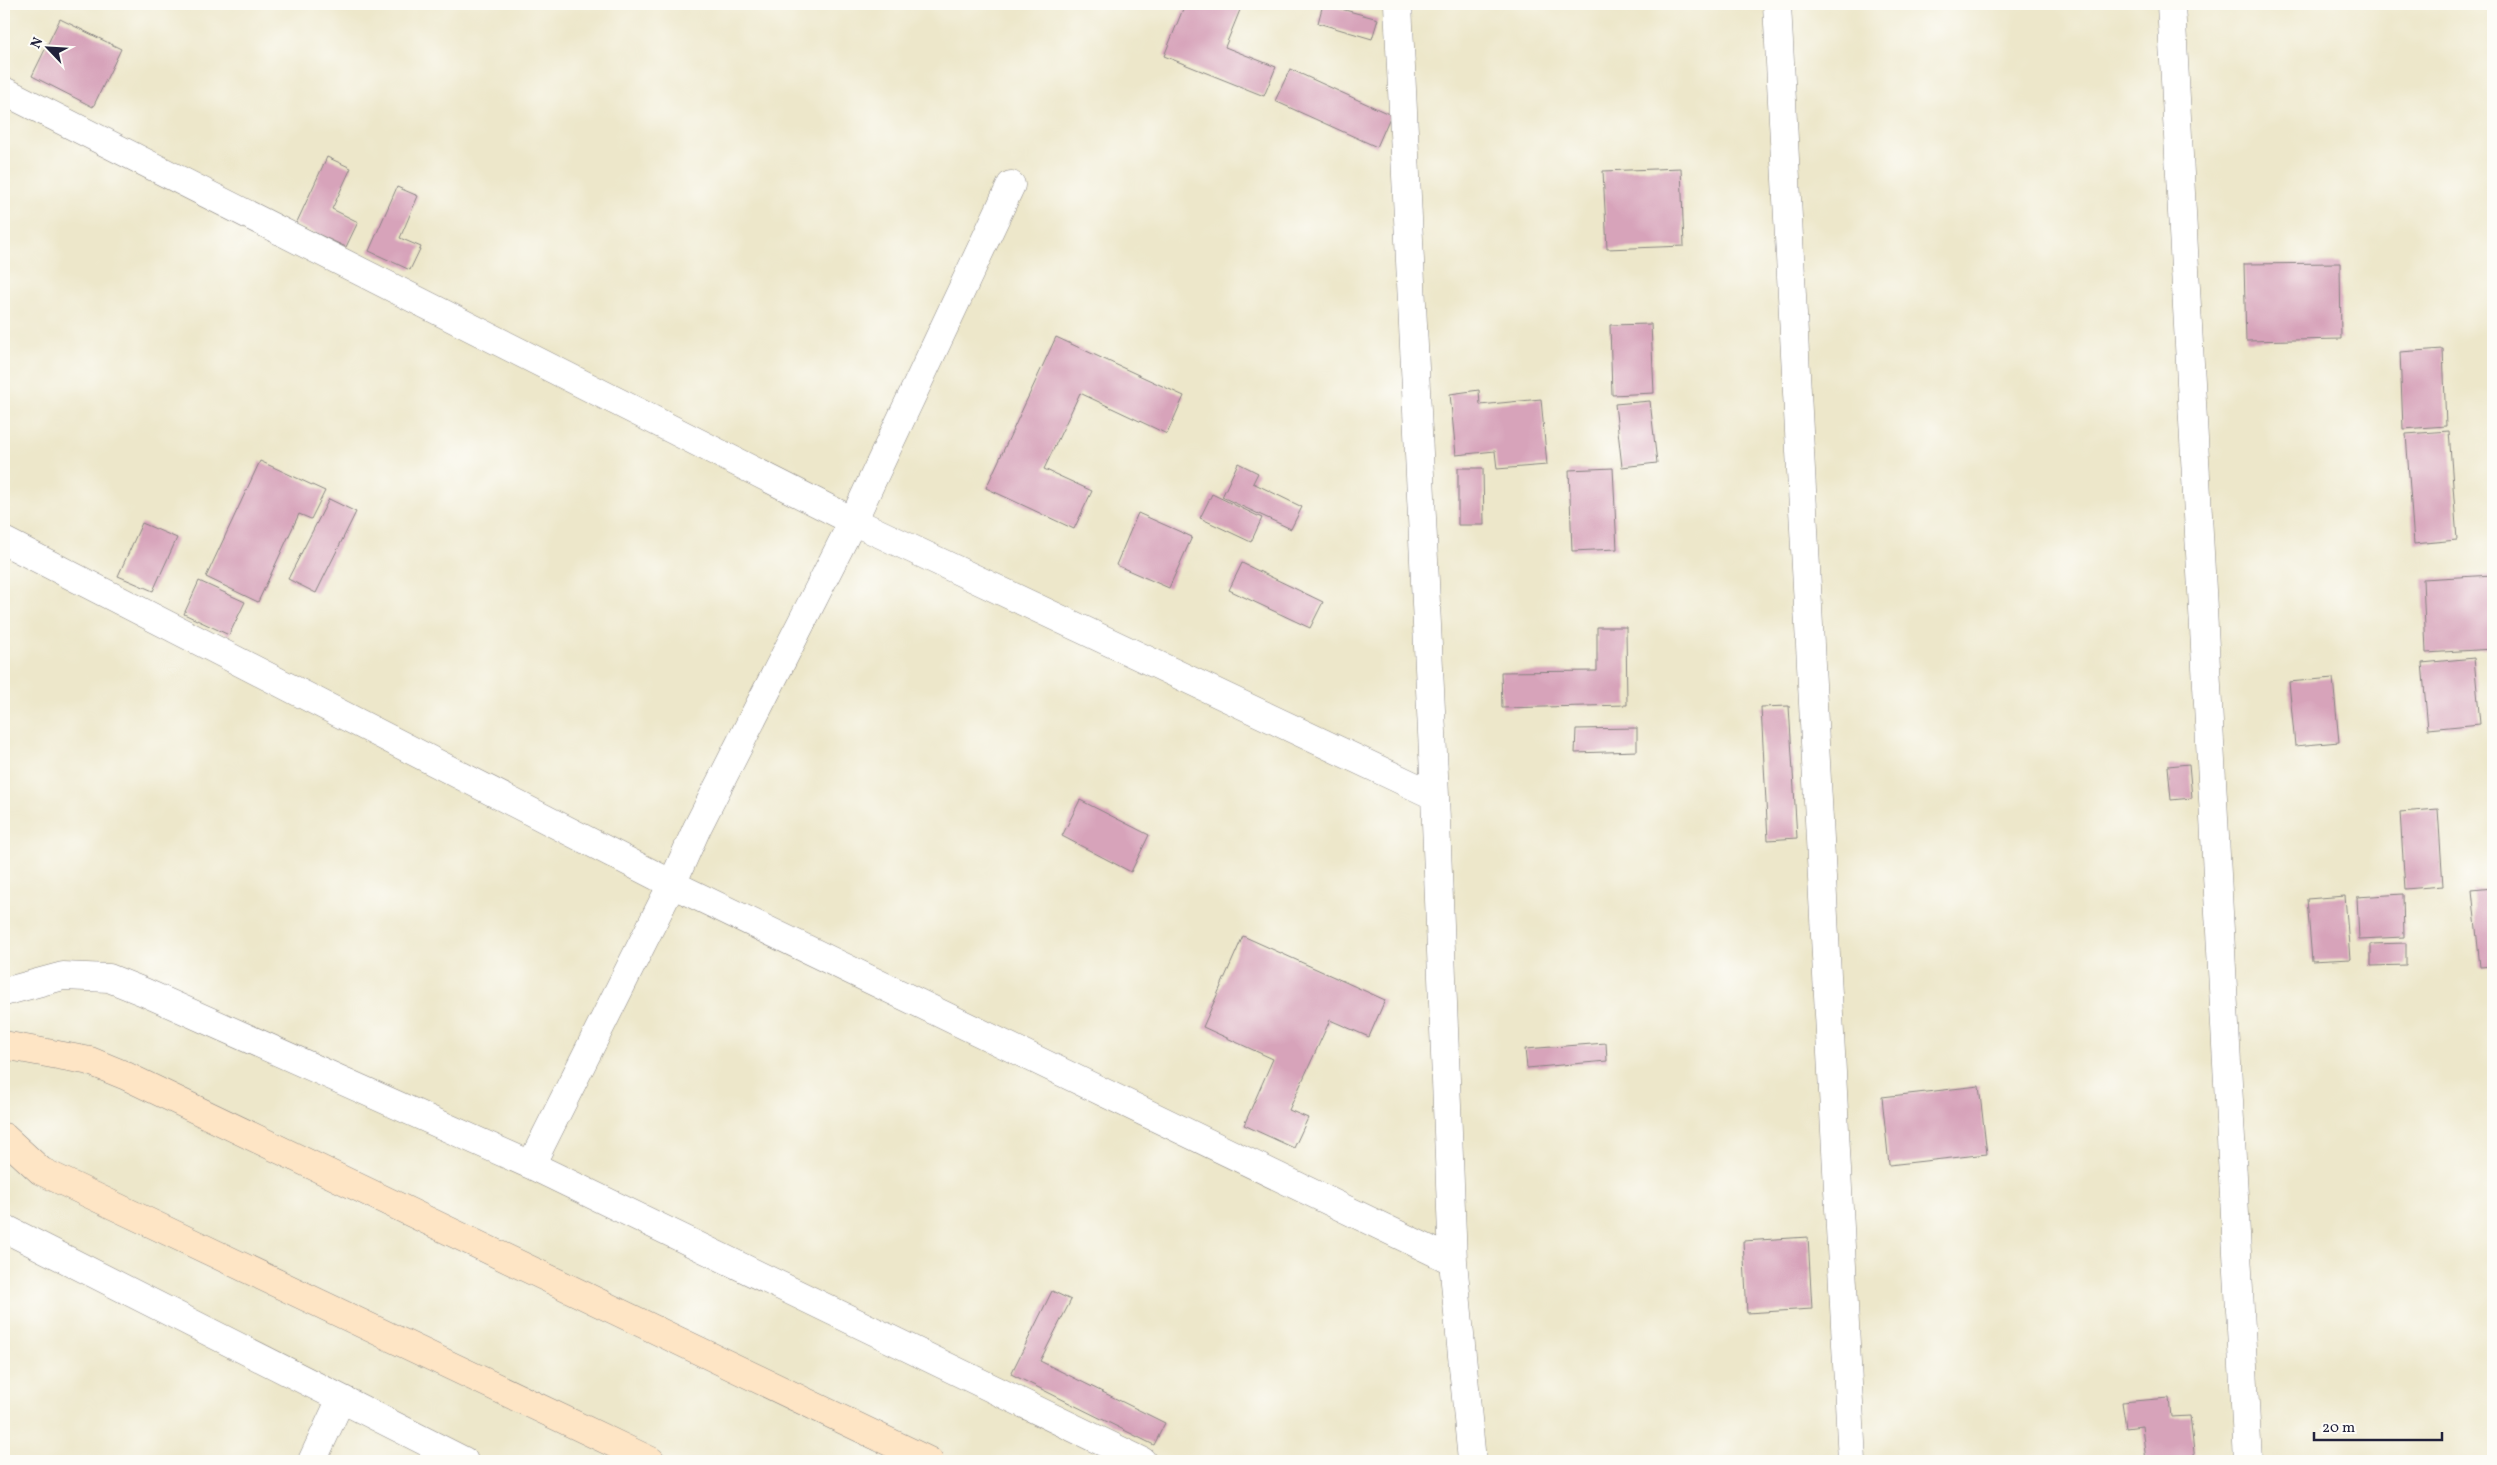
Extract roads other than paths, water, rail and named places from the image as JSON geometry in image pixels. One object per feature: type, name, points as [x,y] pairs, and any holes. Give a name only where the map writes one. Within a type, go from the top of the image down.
[{"type":"street","points":[[1398,4],[1435,796],[1453,1261],[1472,1461]]},
{"type":"street","points":[[1776,4],[1852,1461]]},
{"type":"street","points":[[2171,4],[2248,1461]]},
{"type":"street","points":[[4,91],[853,521],[1435,796]]},
{"type":"street","points":[[531,1165],[672,884],[697,828],[853,521],[1011,185]]},
{"type":"street","points":[[4,541],[672,884],[1453,1261]]},
{"type":"street","points":[[4,992],[63,976],[110,978],[531,1165],[1142,1461]]},
{"type":"street","points":[[4,1045],[90,1061],[124,1075],[929,1461]]},
{"type":"street","points":[[4,1137],[41,1172],[652,1461]]},
{"type":"street","points":[[4,1228],[464,1461]]},
{"type":"street","points":[[312,1461],[341,1399]]}]
